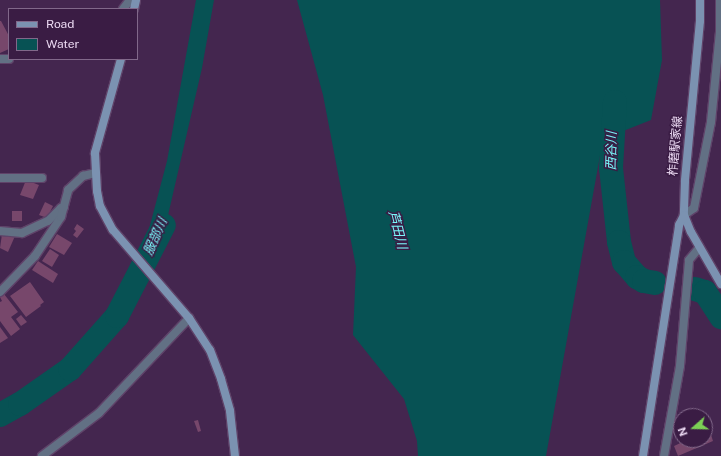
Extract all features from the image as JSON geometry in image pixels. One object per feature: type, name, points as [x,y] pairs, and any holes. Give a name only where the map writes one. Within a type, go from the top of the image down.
[{"type":"street","name":"柞磨駅家線","points":[[700,0],[700,21],[685,181],[684,215],[700,248],[721,284]]},
{"type":"street","points":[[643,456],[679,226],[684,215],[694,208],[711,122],[721,32],[720,0]]},
{"type":"street","points":[[121,60],[95,153],[95,173],[100,206],[113,230],[189,318],[210,350],[221,379],[230,411],[235,456]]},
{"type":"street","points":[[0,292],[35,256],[61,217],[68,190],[76,180],[82,176],[95,173]]},
{"type":"street","points":[[0,178],[42,178]]},
{"type":"street","points":[[0,231],[22,233],[48,221],[61,208],[64,207]]},
{"type":"street","points":[[664,456],[680,366],[689,260],[700,248]]},
{"type":"street","points":[[42,456],[99,413],[189,318]]},
{"type":"water","points":[[196,0],[214,0],[202,68],[157,263],[144,248],[167,161]]},
{"type":"water","name":"芦田川","points":[[297,0],[660,0],[662,60],[651,120],[603,139],[546,456],[418,456],[417,441],[404,399],[353,335],[356,267],[323,95]]},
{"type":"building","points":[[1,21],[8,34],[8,49],[0,53]]},
{"type":"building","points":[[26,180],[39,185],[33,199],[20,195]]},
{"type":"building","points":[[45,202],[53,206],[47,218],[39,215]]},
{"type":"building","points":[[12,211],[22,211],[22,221],[12,221]]},
{"type":"building","points":[[77,224],[84,229],[77,238],[73,235],[76,231],[74,229]]},
{"type":"building","points":[[2,234],[15,236],[8,252],[0,248]]},
{"type":"building","points":[[57,234],[72,243],[64,255],[49,247]]},
{"type":"building","points":[[50,249],[59,255],[52,267],[42,261]]},
{"type":"building","points":[[38,261],[58,274],[53,283],[32,270]]},
{"type":"building","points":[[30,282],[44,302],[26,317],[10,296]]},
{"type":"building","points":[[4,294],[18,312],[11,317],[20,329],[11,336],[0,321],[0,302],[2,301],[0,297]]},
{"type":"building","points":[[21,315],[27,322],[21,326],[16,319]]},
{"type":"building","points":[[0,327],[8,338],[0,343]]},
{"type":"building","points":[[198,420],[201,431],[198,432],[194,421]]},
{"type":"building","points":[[675,448],[697,448],[678,456]]},
{"type":"waterway","name":"西谷川","points":[[615,102],[611,168],[619,242],[624,262],[637,277],[644,281],[655,283]]},
{"type":"waterway","name":"服部川","points":[[0,415],[20,404],[70,369],[117,316],[164,225]]},
{"type":"waterway","name":"西谷川","points":[[695,289],[705,292],[721,317]]}]
